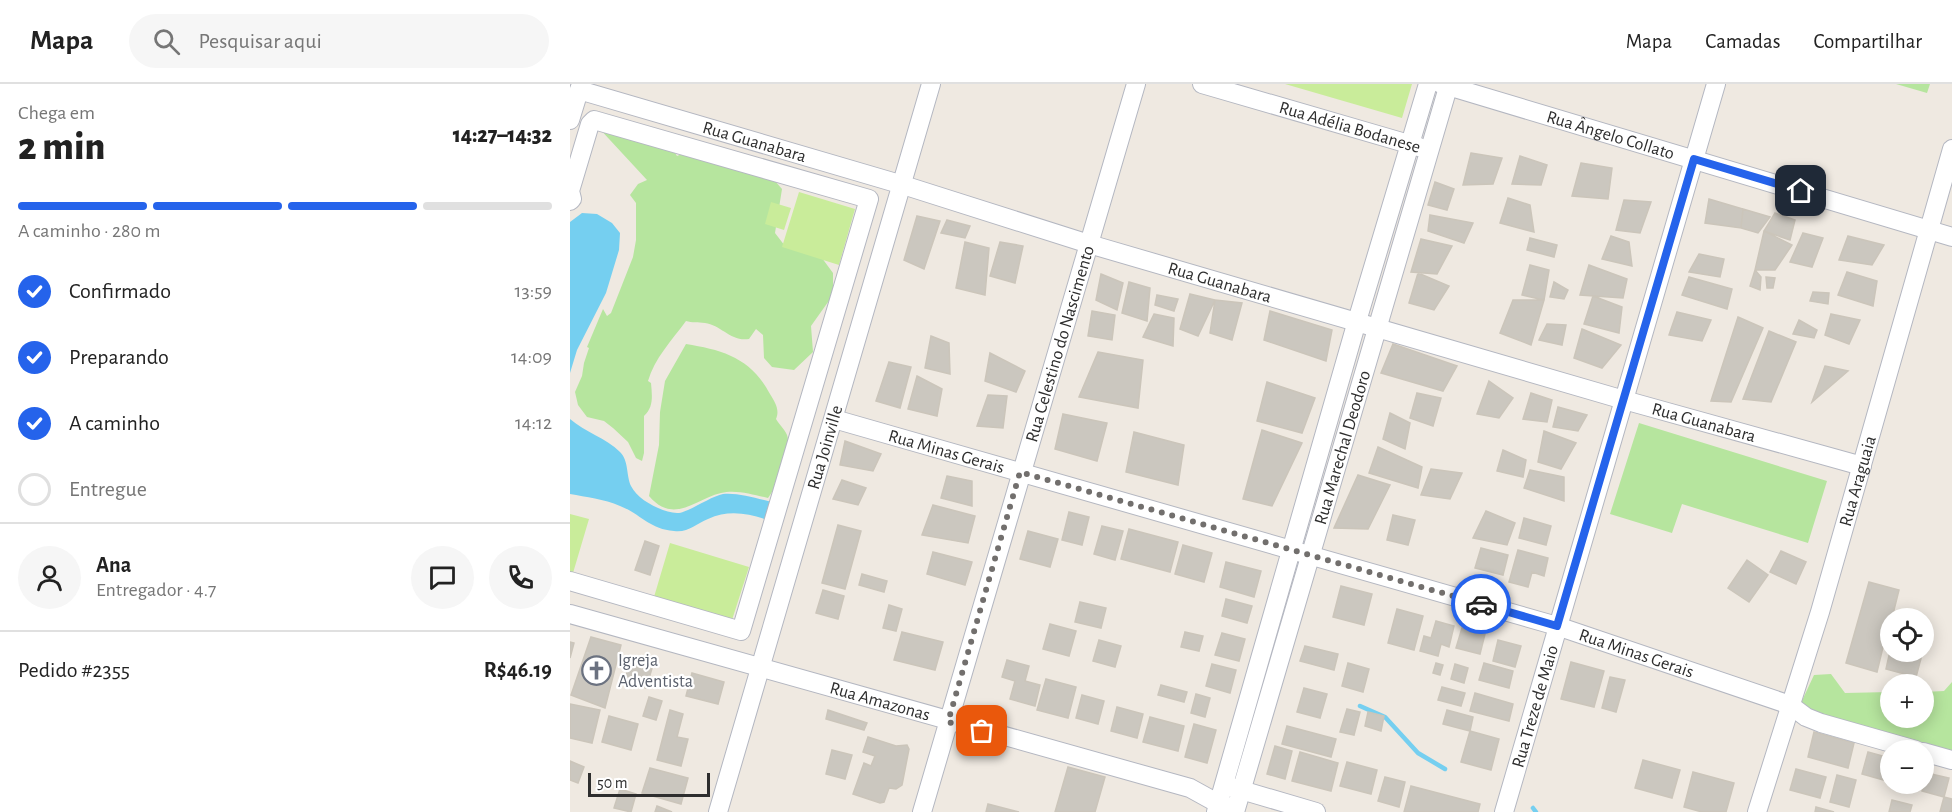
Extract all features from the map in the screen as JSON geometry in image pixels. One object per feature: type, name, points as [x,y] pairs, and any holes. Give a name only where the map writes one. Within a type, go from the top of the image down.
[{"type":"street","name":"Rua Joinville","points":[[718,812],[931,84]]},
{"type":"street","name":"Rua Celestino do Nascimento","points":[[922,812],[1020,472],[1136,84]]},
{"type":"street","name":"Rua Adélia Bodanese","points":[[1202,84],[1429,150]]},
{"type":"street","name":"Rua Marechal Deodoro","points":[[1257,706],[1266,640],[1382,235],[1428,84]]},
{"type":"street","name":"Rua Treze de Maio","points":[[1504,812],[1716,84]]},
{"type":"street","name":"Rua Marechal Deodoro","points":[[1230,810],[1233,788],[1257,706],[1284,646],[1403,241],[1446,85]]},
{"type":"street","name":"Rua Ângelo Collato","points":[[1446,85],[1952,237]]},
{"type":"street","name":"Rua Guanabara","points":[[580,87],[1089,244],[1624,400],[1862,466]]},
{"type":"street","points":[[570,120],[580,87]]},
{"type":"street","points":[[570,201],[572,199],[570,191],[590,124],[594,120],[869,199],[741,631],[570,581]]},
{"type":"street","name":"Rua Araguaia","points":[[1757,812],[1820,612],[1952,149]]},
{"type":"street","points":[[1382,235],[1403,241]]},
{"type":"street","points":[[1335,398],[1355,403]]},
{"type":"street","name":"Rua Minas Gerais","points":[[834,419],[1557,626],[1790,705],[1821,723],[1881,740]]},
{"type":"street","points":[[1317,461],[1336,466]]},
{"type":"street","name":"Rua Amazonas","points":[[570,614],[948,722],[1190,788]]},
{"type":"street","points":[[1266,640],[1284,646]]},
{"type":"street","points":[[1934,755],[1952,760]]},
{"type":"street","points":[[1190,788],[1233,788],[1316,812]]},
{"type":"street","points":[[1190,788],[1230,810]]},
{"type":"green space","points":[[1285,84],[1412,84],[1402,118]]},
{"type":"green space","points":[[1896,84],[1930,84],[1927,93]]},
{"type":"green space","points":[[597,126],[672,148],[677,156],[687,152],[775,181],[782,189],[775,233],[785,246],[819,254],[833,273],[833,295],[811,326],[813,352],[794,370],[772,367],[764,358],[763,335],[756,329],[749,339],[743,339],[731,336],[711,324],[686,321],[659,357],[648,381],[651,383],[652,401],[644,416],[642,461],[636,458],[628,442],[613,428],[604,421],[587,417],[578,405],[575,392],[582,376],[589,348],[587,347],[603,309],[607,316],[611,313],[633,257],[636,240],[636,203],[630,195],[638,184],[647,180]]},
{"type":"green space","points":[[799,192],[855,209],[839,265],[782,247]]},
{"type":"green space","points":[[771,202],[791,208],[784,230],[765,224]]},
{"type":"green space","points":[[686,344],[724,353],[745,364],[754,372],[774,400],[777,409],[776,419],[787,435],[788,450],[780,477],[768,498],[727,492],[711,496],[685,508],[667,509],[649,496],[659,445],[660,412],[665,381]]},
{"type":"green space","points":[[1639,423],[1827,481],[1808,543],[1682,504],[1672,533],[1610,514]]},
{"type":"green space","points":[[570,514],[589,519],[573,573],[570,572]]},
{"type":"green space","points":[[670,543],[749,567],[732,620],[654,597]]},
{"type":"green space","points":[[1831,674],[1845,693],[1880,692],[1880,728],[1934,728],[1934,691],[1944,691],[1952,682],[1952,754],[1934,749],[1934,740],[1904,740],[1812,713],[1800,705],[1814,675]]},
{"type":"water","points":[[582,213],[597,214],[612,223],[620,233],[619,250],[606,293],[577,350],[570,373],[570,222]]},
{"type":"water","points":[[570,419],[620,452],[625,460],[631,486],[639,496],[651,504],[664,510],[681,513],[718,495],[736,494],[777,503],[771,521],[732,513],[716,516],[688,529],[665,530],[614,504],[570,494]]},
{"type":"building","points":[[1471,153],[1502,158],[1493,184],[1463,185]]},
{"type":"building","points":[[1520,156],[1547,165],[1541,185],[1512,184]]},
{"type":"building","points":[[1581,163],[1612,168],[1608,199],[1572,196]]},
{"type":"building","points":[[1435,182],[1454,189],[1447,210],[1428,205]]},
{"type":"building","points":[[1508,198],[1530,205],[1534,232],[1500,223]]},
{"type":"building","points":[[1709,199],[1743,209],[1741,228],[1705,223]]},
{"type":"building","points":[[1624,200],[1651,202],[1640,233],[1616,230]]},
{"type":"building","points":[[1743,209],[1770,217],[1758,233],[1741,228]]},
{"type":"building","points":[[1775,213],[1795,220],[1790,240],[1764,231]]},
{"type":"building","points":[[1430,215],[1473,223],[1464,243],[1428,231]]},
{"type":"building","points":[[917,216],[940,221],[924,269],[904,260]]},
{"type":"building","points":[[947,220],[970,226],[965,238],[941,233]]},
{"type":"building","points":[[1764,231],[1792,245],[1775,270],[1755,270]]},
{"type":"building","points":[[1803,233],[1823,238],[1812,267],[1790,262]]},
{"type":"building","points":[[1611,236],[1629,242],[1632,266],[1602,259]]},
{"type":"building","points":[[1848,236],[1884,245],[1872,265],[1839,260]]},
{"type":"building","points":[[1530,238],[1557,245],[1554,257],[1527,250]]},
{"type":"building","points":[[1421,239],[1452,246],[1437,274],[1411,272]]},
{"type":"building","points":[[965,242],[989,248],[985,295],[956,288]]},
{"type":"building","points":[[1000,242],[1023,246],[1015,283],[990,276]]},
{"type":"building","points":[[1699,254],[1724,259],[1720,277],[1689,272]]},
{"type":"building","points":[[1530,265],[1549,270],[1544,300],[1522,295]]},
{"type":"building","points":[[1589,265],[1627,279],[1623,298],[1580,295]]},
{"type":"building","points":[[1755,270],[1761,277],[1760,290],[1750,286]]},
{"type":"building","points":[[1847,272],[1877,281],[1873,306],[1838,295]]},
{"type":"building","points":[[1418,273],[1449,286],[1434,310],[1409,303]]},
{"type":"building","points":[[1101,274],[1123,283],[1117,310],[1096,300]]},
{"type":"building","points":[[1689,277],[1732,289],[1727,309],[1682,295]]},
{"type":"building","points":[[1766,277],[1775,278],[1773,288],[1767,288]]},
{"type":"building","points":[[1129,282],[1150,288],[1147,321],[1122,313]]},
{"type":"building","points":[[1554,282],[1568,290],[1564,299],[1550,297]]},
{"type":"building","points":[[1813,292],[1829,293],[1828,304],[1810,301]]},
{"type":"building","points":[[1190,294],[1215,300],[1198,336],[1180,329]]},
{"type":"building","points":[[1157,295],[1178,299],[1174,311],[1155,305]]},
{"type":"building","points":[[1593,296],[1622,307],[1619,333],[1584,324]]},
{"type":"building","points":[[1215,300],[1242,303],[1232,340],[1210,333]]},
{"type":"building","points":[[1513,300],[1544,300],[1531,345],[1500,333]]},
{"type":"building","points":[[1092,311],[1115,315],[1112,340],[1088,336]]},
{"type":"building","points":[[1270,311],[1332,330],[1326,361],[1264,340]]},
{"type":"building","points":[[1677,312],[1711,320],[1702,341],[1669,335]]},
{"type":"building","points":[[1154,314],[1174,318],[1173,346],[1143,337]]},
{"type":"building","points":[[1831,314],[1860,320],[1849,344],[1825,335]]},
{"type":"building","points":[[1738,317],[1763,328],[1731,402],[1711,401]]},
{"type":"building","points":[[1799,320],[1817,330],[1814,338],[1793,334]]},
{"type":"building","points":[[1547,324],[1566,325],[1562,345],[1539,340]]},
{"type":"building","points":[[1582,329],[1621,345],[1602,368],[1574,358]]},
{"type":"building","points":[[1769,331],[1796,342],[1771,402],[1743,399]]},
{"type":"building","points":[[931,336],[949,343],[950,374],[925,368]]},
{"type":"building","points":[[1393,344],[1457,366],[1443,391],[1381,373]]},
{"type":"building","points":[[1098,352],[1143,360],[1138,408],[1079,397]]},
{"type":"building","points":[[990,353],[1025,371],[1016,392],[985,381]]},
{"type":"building","points":[[889,362],[911,367],[900,408],[876,401]]},
{"type":"building","points":[[1825,366],[1848,371],[1812,402]]},
{"type":"building","points":[[917,376],[942,389],[937,416],[908,409]]},
{"type":"building","points":[[1489,381],[1513,398],[1499,418],[1477,414]]},
{"type":"building","points":[[1267,382],[1315,398],[1302,433],[1257,421]]},
{"type":"building","points":[[1417,393],[1441,398],[1433,426],[1410,418]]},
{"type":"building","points":[[1531,393],[1552,400],[1547,422],[1523,419]]},
{"type":"building","points":[[988,395],[1007,396],[1003,428],[977,426]]},
{"type":"building","points":[[1558,407],[1587,415],[1578,431],[1553,427]]},
{"type":"building","points":[[1390,413],[1410,423],[1405,449],[1383,439]]},
{"type":"building","points":[[1063,414],[1107,423],[1097,461],[1055,449]]},
{"type":"building","points":[[1262,430],[1302,443],[1272,506],[1243,499]]},
{"type":"building","points":[[1544,431],[1576,443],[1561,469],[1538,462]]},
{"type":"building","points":[[1134,432],[1184,445],[1178,485],[1126,472]]},
{"type":"building","points":[[845,441],[881,454],[873,471],[840,465]]},
{"type":"building","points":[[1378,447],[1422,467],[1418,488],[1369,473]]},
{"type":"building","points":[[1503,450],[1526,460],[1523,477],[1497,471]]},
{"type":"building","points":[[1431,469],[1462,473],[1450,499],[1421,495]]},
{"type":"building","points":[[1530,470],[1564,477],[1564,501],[1524,488]]},
{"type":"building","points":[[1358,475],[1390,485],[1368,529],[1334,528]]},
{"type":"building","points":[[947,476],[972,481],[972,506],[941,498]]},
{"type":"building","points":[[842,480],[866,488],[858,505],[833,499]]},
{"type":"building","points":[[933,505],[975,516],[968,543],[922,535]]},
{"type":"building","points":[[1486,511],[1515,523],[1507,545],[1473,538]]},
{"type":"building","points":[[1069,512],[1089,517],[1082,545],[1062,540]]},
{"type":"building","points":[[1393,515],[1415,520],[1408,545],[1387,540]]},
{"type":"building","points":[[1524,518],[1551,526],[1546,545],[1519,538]]},
{"type":"building","points":[[838,525],[861,531],[845,589],[822,583]]},
{"type":"building","points":[[1102,526],[1123,531],[1115,560],[1094,554]]},
{"type":"building","points":[[1129,529],[1178,542],[1170,572],[1121,559]]},
{"type":"building","points":[[1028,531],[1058,539],[1050,567],[1020,559]]},
{"type":"building","points":[[645,541],[659,546],[650,575],[635,570]]},
{"type":"building","points":[[1183,545],[1212,553],[1204,582],[1175,574]]},
{"type":"building","points":[[1481,548],[1508,555],[1503,575],[1475,568]]},
{"type":"building","points":[[1518,550],[1548,558],[1544,576],[1532,572],[1528,587],[1509,582]]},
{"type":"building","points":[[1781,551],[1806,562],[1796,584],[1770,572]]},
{"type":"building","points":[[933,552],[972,562],[965,585],[927,574]]},
{"type":"building","points":[[1747,560],[1768,575],[1749,602],[1728,588]]},
{"type":"building","points":[[1226,562],[1261,571],[1254,597],[1220,587]]},
{"type":"building","points":[[862,574],[887,581],[884,592],[859,585]]},
{"type":"building","points":[[1869,582],[1899,590],[1894,608],[1880,608],[1880,660],[1877,672],[1846,663]]},
{"type":"building","points":[[1341,586],[1372,594],[1364,625],[1333,617]]},
{"type":"building","points":[[823,590],[844,596],[838,619],[816,613]]},
{"type":"building","points":[[1226,599],[1252,606],[1247,623],[1222,616]]},
{"type":"building","points":[[1080,602],[1106,608],[1101,628],[1075,622]]},
{"type":"building","points":[[889,605],[902,609],[896,631],[883,628]]},
{"type":"building","points":[[1397,609],[1423,616],[1414,650],[1388,643]]},
{"type":"building","points":[[1436,621],[1454,626],[1449,647],[1441,644],[1438,656],[1420,651],[1424,636],[1431,638]]},
{"type":"building","points":[[1050,624],[1076,631],[1069,656],[1043,649]]},
{"type":"building","points":[[1462,628],[1485,634],[1480,654],[1456,648]]},
{"type":"building","points":[[902,632],[943,642],[935,670],[894,660]]},
{"type":"building","points":[[1185,632],[1203,636],[1199,651],[1181,647]]},
{"type":"building","points":[[1222,633],[1245,639],[1239,661],[1215,655]]},
{"type":"building","name":"Igreja Adventista","points":[[591,637],[621,645],[605,708],[571,695]]},
{"type":"building","points":[[1099,640],[1121,646],[1115,667],[1093,661]]},
{"type":"building","points":[[1498,640],[1521,646],[1515,667],[1493,661]]},
{"type":"building","points":[[570,642],[574,643],[570,658]]},
{"type":"building","points":[[1305,646],[1338,654],[1334,670],[1300,661]]},
{"type":"building","points":[[631,659],[653,665],[646,688],[624,682]]},
{"type":"building","points":[[1007,660],[1029,666],[1025,681],[1040,685],[1035,706],[1010,699],[1015,681],[1002,677]]},
{"type":"building","points":[[1571,662],[1604,671],[1594,707],[1561,699]]},
{"type":"building","points":[[1888,662],[1920,662],[1917,674],[1905,674],[1886,669]]},
{"type":"building","points":[[1348,663],[1369,669],[1363,692],[1342,686]]},
{"type":"building","points":[[1436,663],[1443,665],[1440,675],[1433,673]]},
{"type":"building","points":[[1484,663],[1513,671],[1509,688],[1479,680]]},
{"type":"building","points":[[1212,664],[1236,670],[1230,693],[1206,686]]},
{"type":"building","points":[[1455,664],[1468,668],[1464,683],[1451,679]]},
{"type":"building","points":[[692,673],[724,682],[718,704],[686,696]]},
{"type":"building","points":[[1610,677],[1625,680],[1616,712],[1602,708]]},
{"type":"building","points":[[1046,679],[1076,687],[1068,718],[1037,710]]},
{"type":"building","points":[[1161,685],[1187,692],[1184,702],[1158,695]]},
{"type":"building","points":[[1442,687],[1465,693],[1461,706],[1438,700]]},
{"type":"building","points":[[1304,688],[1327,694],[1320,718],[1297,712]]},
{"type":"building","points":[[1475,693],[1513,704],[1509,721],[1470,711]]},
{"type":"building","points":[[1196,694],[1210,698],[1205,717],[1191,713]]},
{"type":"building","points":[[1082,695],[1104,701],[1098,724],[1076,718]]},
{"type":"building","points":[[649,697],[662,701],[656,720],[643,716]]},
{"type":"building","points":[[570,704],[600,710],[592,743],[570,738]]},
{"type":"building","points":[[1117,707],[1143,714],[1137,738],[1111,731]]},
{"type":"building","points":[[1347,709],[1360,712],[1354,735],[1340,732]]},
{"type":"building","points":[[670,710],[683,714],[677,737],[688,739],[681,766],[657,760]]},
{"type":"building","points":[[828,710],[867,723],[864,730],[826,719]]},
{"type":"building","points":[[1447,710],[1473,717],[1470,731],[1443,724]]},
{"type":"building","points":[[1368,712],[1384,716],[1381,731],[1365,726]]},
{"type":"building","points":[[609,716],[638,724],[631,750],[602,742]]},
{"type":"building","points":[[1150,717],[1184,726],[1178,751],[1143,742]]},
{"type":"building","points":[[1194,724],[1216,730],[1207,763],[1185,757]]},
{"type":"building","points":[[1287,726],[1336,739],[1331,757],[1282,744]]},
{"type":"building","points":[[1470,731],[1499,739],[1491,770],[1461,762]]},
{"type":"building","points":[[1814,732],[1854,743],[1848,768],[1808,757]]},
{"type":"building","points":[[868,737],[896,746],[907,745],[909,749],[902,785],[896,789],[889,788],[884,802],[880,803],[853,794],[864,763],[871,766],[875,756],[863,752]]},
{"type":"building","points":[[1275,746],[1292,751],[1285,779],[1267,774]]},
{"type":"building","points":[[832,750],[852,755],[845,779],[826,774]]},
{"type":"building","points":[[1300,752],[1338,763],[1331,791],[1292,781]]},
{"type":"building","points":[[1868,752],[1880,755],[1880,779],[1862,774]]},
{"type":"building","points":[[1643,760],[1680,770],[1672,798],[1635,788]]},
{"type":"building","points":[[570,761],[584,767],[578,783],[570,780]]},
{"type":"building","points":[[1347,762],[1377,770],[1371,794],[1340,786]]},
{"type":"building","points":[[1068,767],[1105,777],[1095,812],[1055,812]]},
{"type":"building","points":[[650,768],[688,778],[681,804],[642,793]]},
{"type":"building","points":[[1796,769],[1826,777],[1820,798],[1790,790]]},
{"type":"building","points":[[1693,772],[1734,783],[1726,812],[1702,812],[1684,807]]},
{"type":"building","points":[[1837,775],[1856,780],[1849,807],[1830,802]]},
{"type":"building","points":[[1934,775],[1949,778],[1944,797],[1933,794]]},
{"type":"building","points":[[1385,777],[1405,782],[1399,807],[1378,801]]},
{"type":"building","points":[[1411,786],[1480,804],[1478,812],[1404,812]]},
{"type":"building","points":[[620,789],[636,794],[631,812],[614,808]]},
{"type":"building","points":[[1944,797],[1952,799],[1952,812],[1940,812]]},
{"type":"building","points":[[1892,800],[1912,805],[1910,812],[1889,812]]},
{"type":"building","points":[[988,804],[1019,812],[986,812]]},
{"type":"building","points":[[657,806],[672,812],[655,812]]},
{"type":"building","points":[[1816,807],[1834,812],[1815,812]]},
{"type":"waterway","points":[[1360,706],[1385,717],[1418,753],[1445,769]]},
{"type":"waterway","points":[[1533,808],[1536,812]]},
{"type":"way so far","points":[[982,731],[948,722],[1020,472],[1481,604]]},
{"type":"place","name":"Igreja Adventista","points":[[597,670]]},
{"type":"route","points":[[1481,604],[1557,626],[1694,159],[1801,191]]}]
